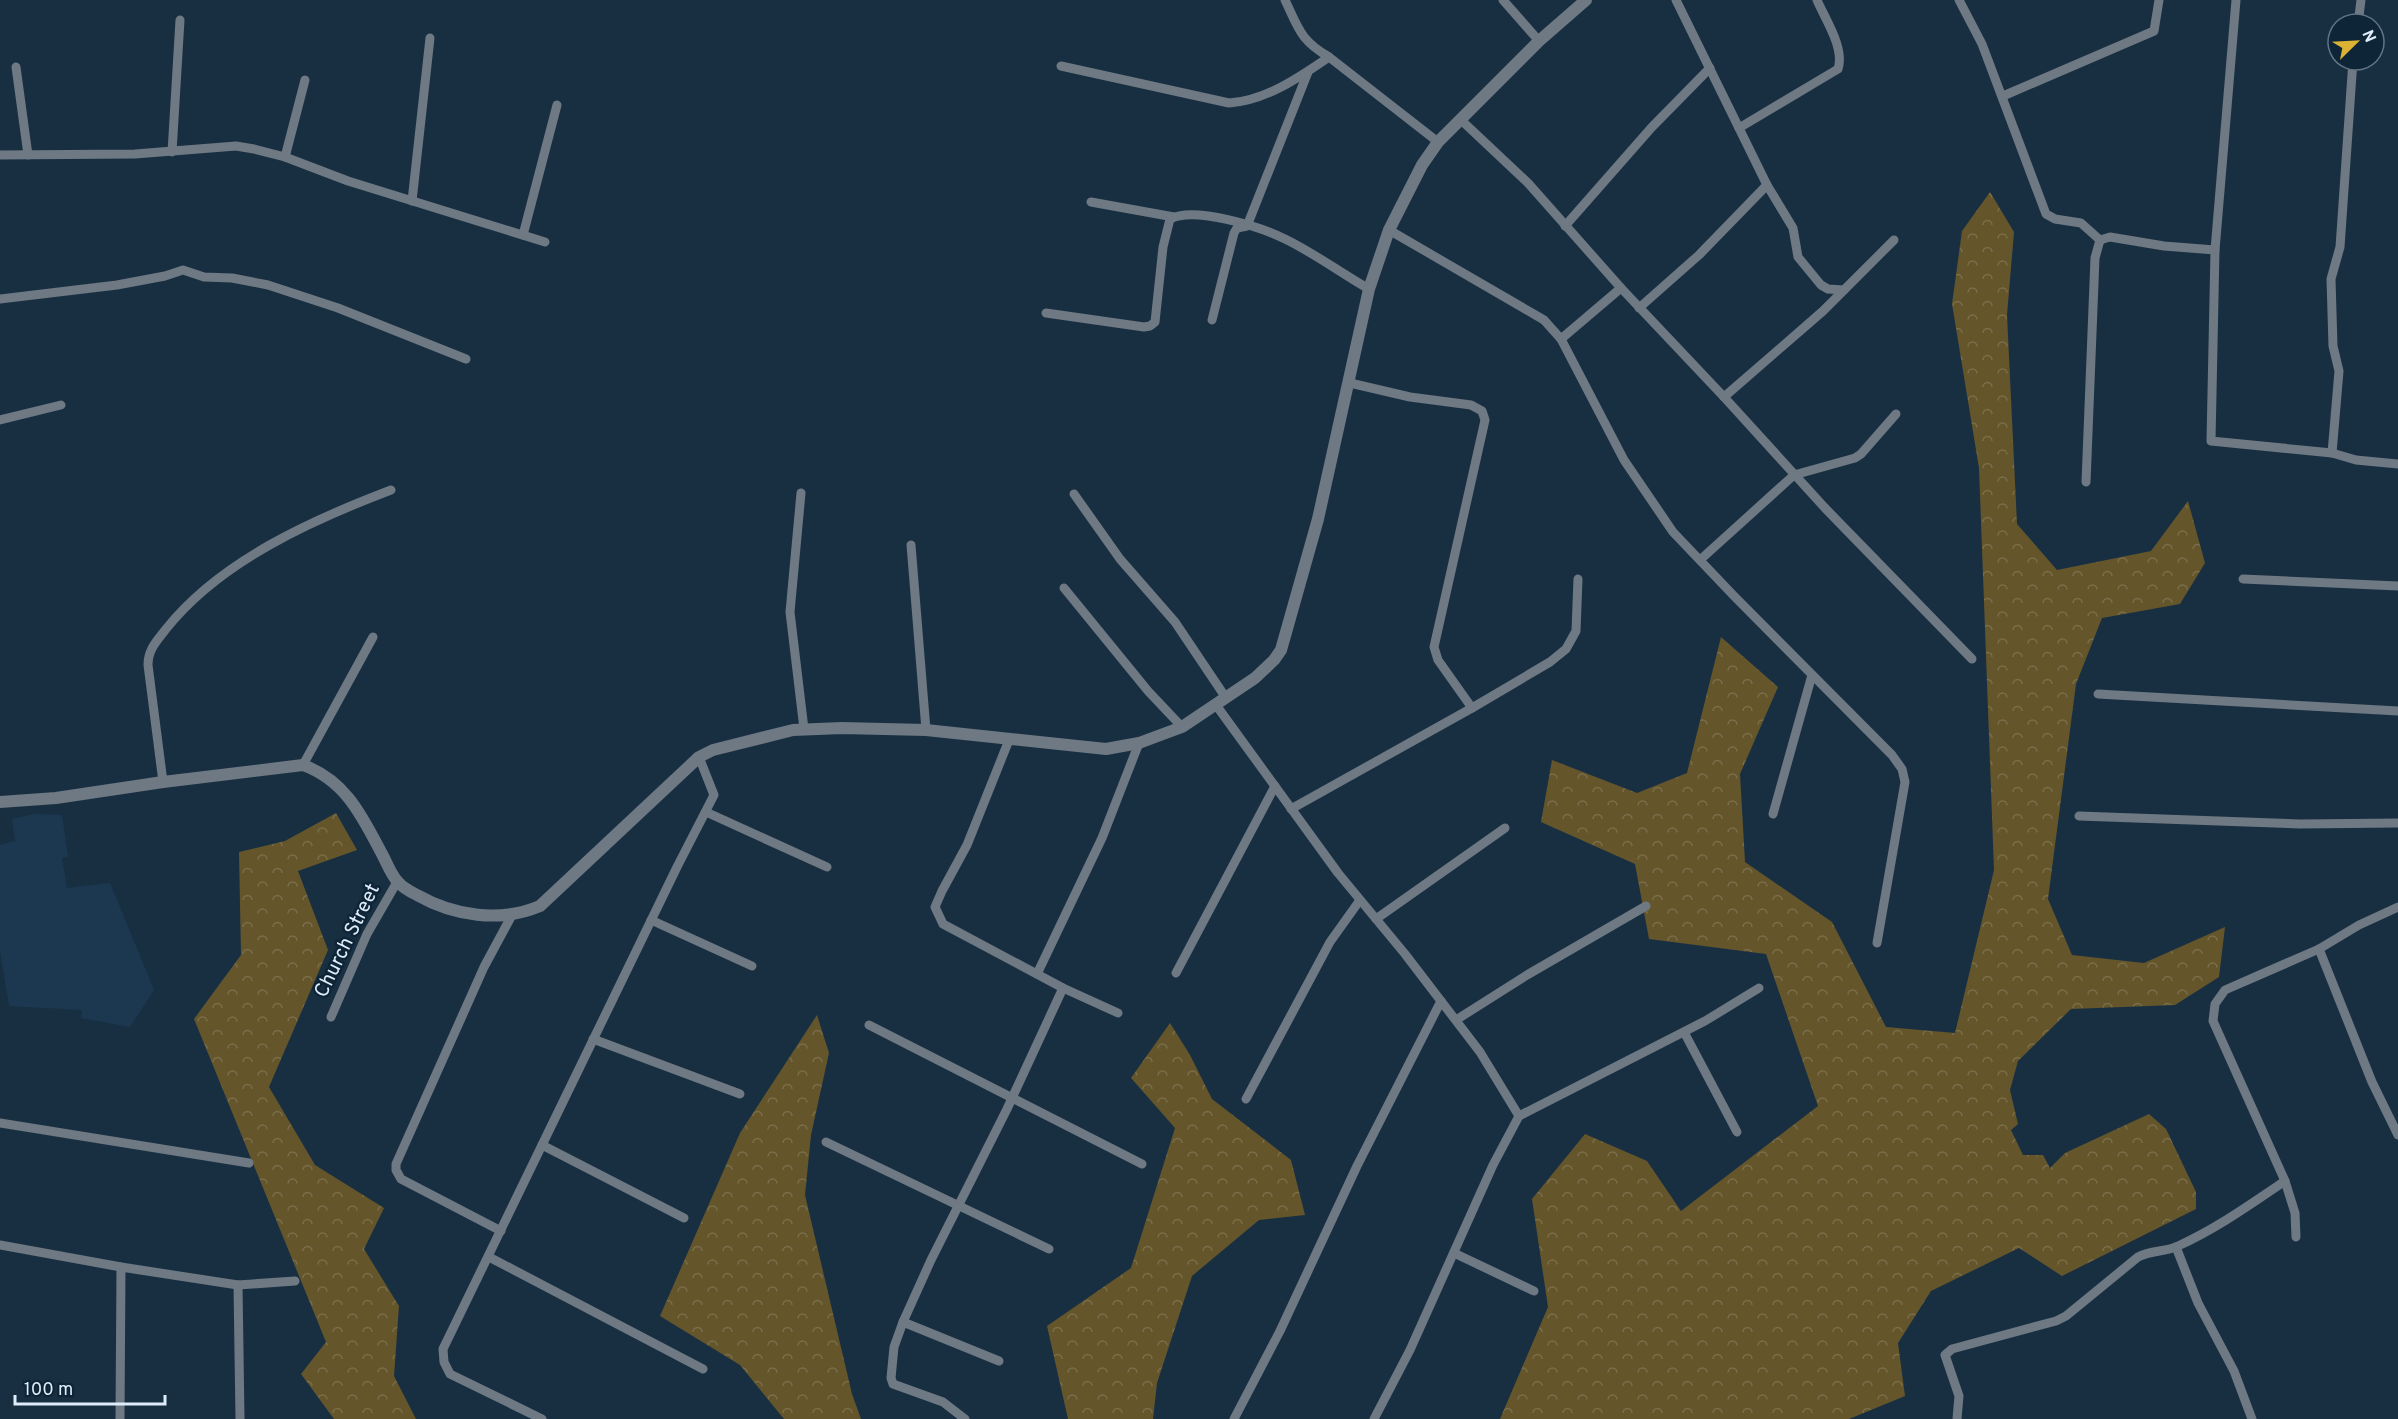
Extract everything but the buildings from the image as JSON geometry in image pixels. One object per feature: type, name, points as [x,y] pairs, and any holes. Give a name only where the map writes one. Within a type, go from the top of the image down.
[{"type":"street","points":[[1284,0],[1302,36],[1311,46],[1329,57],[1438,142]]},
{"type":"street","points":[[1503,0],[1539,40]]},
{"type":"street","points":[[0,802],[56,798],[303,765],[322,772],[339,786],[362,816],[397,882],[426,900],[444,907],[475,915],[512,915],[540,906],[699,758],[713,750],[804,729],[926,730],[1106,749],[1138,743],[1182,727],[1255,678],[1281,650],[1318,519],[1369,289],[1389,230],[1422,165],[1438,142],[1460,119],[1539,40],[1586,0]]},
{"type":"street","points":[[1676,0],[1767,185],[1793,228],[1796,252],[1801,262],[1821,285],[1828,289],[1844,290]]},
{"type":"street","points":[[1738,128],[1838,69],[1841,60],[1817,0]]},
{"type":"street","points":[[1959,0],[1982,44],[2046,214],[2055,219],[2080,223],[2100,240]]},
{"type":"street","points":[[2003,96],[2154,31],[2159,0]]},
{"type":"street","points":[[2236,0],[2215,250],[2211,441],[2332,453],[2356,460],[2398,464]]},
{"type":"street","points":[[172,152],[180,20]]},
{"type":"street","points":[[412,201],[430,38]]},
{"type":"street","points":[[1061,66],[1229,103],[1244,102],[1262,96],[1308,72],[1329,57]]},
{"type":"street","points":[[16,67],[28,155]]},
{"type":"street","points":[[1564,226],[1652,127],[1710,68]]},
{"type":"street","points":[[1247,226],[1308,72]]},
{"type":"street","points":[[2332,453],[2339,371],[2333,346],[2331,279],[2340,247],[2352,72]]},
{"type":"street","points":[[285,157],[305,80]]},
{"type":"street","points":[[524,235],[557,105]]},
{"type":"street","points":[[1460,119],[1528,183],[1564,226],[1724,396],[1794,475],[1972,658]]},
{"type":"street","points":[[0,155],[172,152],[236,146],[285,157],[348,181],[544,242]]},
{"type":"street","points":[[1639,308],[1699,255],[1767,185]]},
{"type":"street","points":[[1091,202],[1174,217]]},
{"type":"street","points":[[1046,313],[1150,326],[1155,322],[1163,247],[1170,219],[1179,214],[1213,215],[1284,238],[1369,289]]},
{"type":"street","points":[[1212,320],[1234,233],[1237,228],[1247,226]]},
{"type":"street","points":[[1389,230],[1544,320],[1562,339],[1624,460],[1673,532],[1892,755],[1902,769],[1905,782],[1877,943]]},
{"type":"street","points":[[2100,240],[2110,237],[2164,246],[2215,250]]},
{"type":"street","points":[[1724,396],[1844,290],[1894,240]]},
{"type":"street","points":[[2086,482],[2096,258],[2100,240]]},
{"type":"street","points":[[0,299],[117,285],[165,276],[183,270],[204,277],[232,278],[268,285],[338,308],[466,359]]},
{"type":"street","points":[[1562,339],[1621,288]]},
{"type":"street","points":[[1350,383],[1410,397],[1471,405],[1482,411],[1485,420],[1434,647],[1438,660],[1472,708]]},
{"type":"street","points":[[0,420],[61,405]]},
{"type":"street","points":[[1700,560],[1794,475],[1855,458],[1896,414]]},
{"type":"street","points":[[163,782],[148,657],[150,650],[180,611],[245,559],[327,514],[391,490]]},
{"type":"street","points":[[801,493],[790,612],[804,729]]},
{"type":"street","points":[[1074,494],[1120,559],[1175,622],[1221,701],[1291,809],[1480,1052],[1519,1116]]},
{"type":"street","points":[[911,545],[926,730]]},
{"type":"street","points":[[1291,809],[1550,662],[1566,649],[1576,631],[1578,579]]},
{"type":"street","points":[[2243,579],[2398,586]]},
{"type":"street","points":[[1064,588],[1148,691],[1182,727]]},
{"type":"street","points":[[303,765],[373,637]]},
{"type":"street","points":[[1773,814],[1812,675]]},
{"type":"street","points":[[2098,694],[2398,711]]},
{"type":"street","points":[[1009,740],[967,845],[935,907],[943,924],[1063,988],[1118,1013]]},
{"type":"street","points":[[1037,974],[1102,838],[1138,743]]},
{"type":"street","points":[[542,1419],[450,1374],[444,1362],[443,1349],[714,795],[714,789],[699,758]]},
{"type":"street","points":[[1176,973],[1275,786]]},
{"type":"street","points":[[706,812],[827,867]]},
{"type":"street","points":[[2079,816],[2300,824],[2398,823]]},
{"type":"street","points":[[1376,919],[1505,828]]},
{"type":"street","name":"Church Street","points":[[331,1017],[368,934],[397,882]]},
{"type":"street","points":[[1246,1099],[1330,942],[1360,900]]},
{"type":"street","points":[[1456,1020],[1527,975],[1646,906]]},
{"type":"street","points":[[2296,1237],[2295,1213],[2285,1181],[2213,1021],[2215,1004],[2225,990],[2319,948],[2359,925],[2398,907]]},
{"type":"street","points":[[501,1231],[401,1179],[396,1164],[484,967],[512,915]]},
{"type":"street","points":[[651,920],[752,966]]},
{"type":"street","points":[[2319,948],[2372,1082],[2398,1135]]},
{"type":"street","points":[[965,1419],[943,1402],[893,1384],[891,1378],[894,1347],[903,1322],[958,1205],[1063,988]]},
{"type":"street","points":[[1374,1419],[1410,1350],[1493,1165],[1519,1116],[1684,1032],[1760,988]]},
{"type":"street","points":[[1234,1419],[1280,1331],[1358,1166],[1441,1000]]},
{"type":"street","points":[[869,1025],[1142,1164]]},
{"type":"street","points":[[1684,1032],[1737,1132]]},
{"type":"street","points":[[593,1039],[740,1094]]},
{"type":"street","points":[[0,1123],[249,1163]]},
{"type":"street","points":[[826,1142],[1049,1250]]},
{"type":"street","points":[[542,1145],[684,1218]]},
{"type":"street","points":[[1957,1419],[1959,1396],[1945,1355],[1952,1349],[2056,1321],[2066,1316],[2138,1257],[2148,1252],[2176,1247],[2238,1214],[2285,1181]]},
{"type":"street","points":[[0,1245],[238,1285],[295,1281]]},
{"type":"street","points":[[2176,1247],[2198,1303],[2234,1371],[2252,1419]]},
{"type":"street","points":[[1454,1253],[1534,1291]]},
{"type":"street","points":[[489,1257],[703,1369]]},
{"type":"street","points":[[120,1419],[121,1267]]},
{"type":"street","points":[[238,1285],[240,1419]]},
{"type":"street","points":[[903,1322],[999,1361]]},
{"type":"shaded area","points":[[34,814],[62,815],[68,857],[62,858],[67,888],[110,883],[154,990],[130,1027],[81,1018],[82,1010],[9,1006],[0,950],[0,845],[15,841],[12,819]]},
{"type":"green space","points":[[1990,192],[2014,232],[2007,315],[2017,524],[2057,570],[2151,551],[2188,501],[2205,563],[2180,604],[2102,618],[2076,684],[2048,899],[2072,955],[2144,963],[2225,927],[2219,977],[2175,1005],[2071,1009],[2018,1061],[2010,1090],[2018,1124],[2011,1130],[2023,1155],[2043,1155],[2050,1168],[2065,1153],[2149,1114],[2166,1129],[2196,1192],[2196,1209],[2062,1276],[2019,1248],[1931,1291],[1898,1343],[1905,1396],[1849,1419],[1500,1419],[1548,1307],[1532,1199],[1585,1134],[1647,1161],[1681,1211],[1818,1106],[1766,954],[1649,939],[1635,864],[1541,822],[1552,760],[1637,793],[1687,773],[1721,637],[1778,687],[1740,774],[1745,862],[1832,922],[1886,1027],[1955,1033],[1994,870],[1979,468],[1952,304],[1962,231]]},
{"type":"green space","points":[[336,813],[357,850],[298,871],[328,950],[269,1087],[315,1165],[384,1208],[364,1249],[399,1306],[394,1376],[416,1419],[334,1419],[301,1374],[326,1342],[194,1019],[241,955],[239,852],[285,841]]},
{"type":"green space","points":[[817,1015],[829,1053],[811,1135],[805,1195],[852,1394],[861,1419],[784,1419],[740,1365],[660,1316],[740,1133]]},
{"type":"green space","points":[[1170,1023],[1190,1055],[1212,1099],[1291,1160],[1305,1215],[1259,1220],[1192,1276],[1157,1383],[1153,1419],[1068,1419],[1047,1326],[1131,1268],[1175,1128],[1131,1078]]}]
